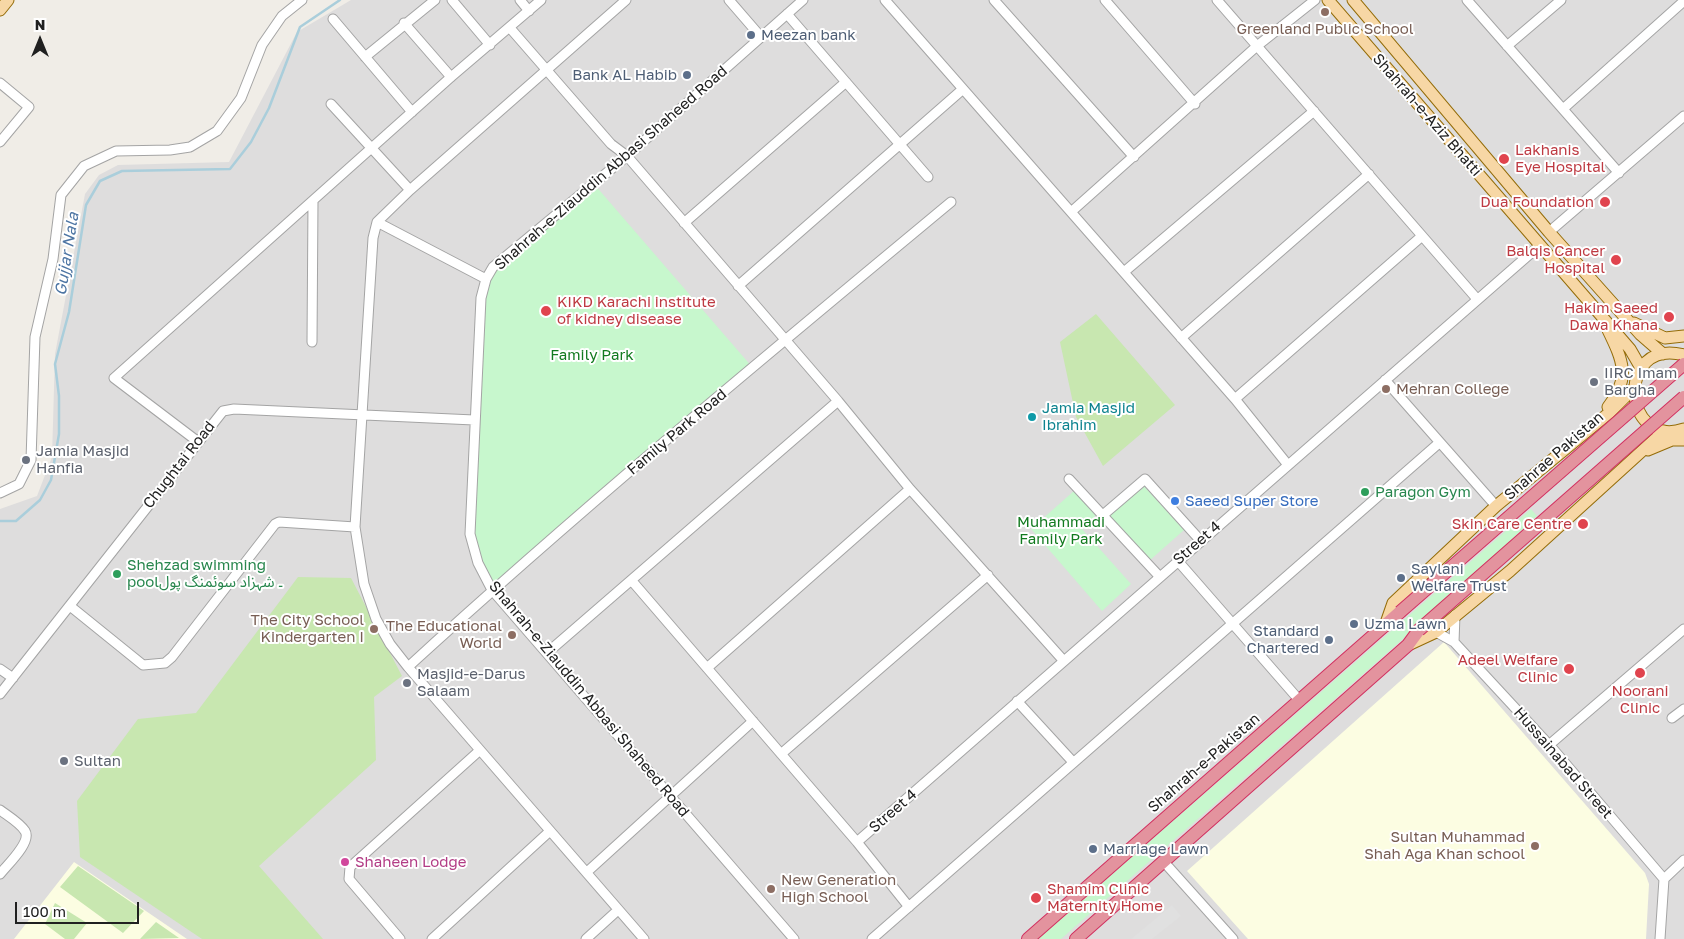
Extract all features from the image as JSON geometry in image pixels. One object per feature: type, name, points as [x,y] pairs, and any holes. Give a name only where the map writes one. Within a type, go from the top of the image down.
[{"type":"highway","name":"Shahrae Pakistan","points":[[1400,612],[1684,364]]},
{"type":"highway","points":[[1076,939],[1408,645],[1419,630],[1684,397]]},
{"type":"highway","name":"Shahrah-e-Pakistan","points":[[1028,939],[1400,612]]},
{"type":"main road","points":[[0,10],[8,0]]},
{"type":"main road","name":"Shahrah-e-Aziz Bhatti","points":[[1328,0],[1630,349],[1641,368]]},
{"type":"main road","name":"Shahrah-e-Aziz Bhatti","points":[[1354,0],[1549,232],[1626,318],[1663,354]]},
{"type":"main road","points":[[1552,459],[1608,408],[1621,388],[1621,360],[1600,314]]},
{"type":"main road","points":[[1626,318],[1665,338],[1684,336]]},
{"type":"main road","points":[[1384,628],[1393,603],[1496,506],[1609,412],[1633,389],[1641,368],[1655,357],[1682,351]]},
{"type":"main road","points":[[1633,389],[1636,408],[1641,416],[1655,427],[1664,430],[1684,429]]},
{"type":"main road","points":[[1408,645],[1436,632],[1510,571],[1639,455],[1664,430]]},
{"type":"main road","points":[[1639,455],[1672,440],[1684,440]]},
{"type":"street","points":[[0,493],[19,484],[31,460],[35,338],[53,259],[61,195],[84,166],[116,151],[170,150],[190,147],[217,130],[241,98],[262,45],[282,16],[302,0]]},
{"type":"street","points":[[365,57],[434,0]]},
{"type":"street","points":[[452,0],[490,45]]},
{"type":"street","points":[[520,0],[529,11]]},
{"type":"street","points":[[197,441],[114,378],[451,77],[541,0]]},
{"type":"street","points":[[626,0],[410,190],[377,222],[373,238],[355,527],[364,584],[376,620],[390,644],[479,751],[644,939]]},
{"type":"street","points":[[729,0],[762,37]]},
{"type":"street","name":"Shahrah-e-Ziauddin Abbasi Shaheed Road","points":[[794,939],[492,590],[478,563],[470,534],[481,298],[486,279],[493,267],[627,156],[804,0]]},
{"type":"street","points":[[885,0],[1235,399],[1288,464]]},
{"type":"street","points":[[994,0],[1134,157]]},
{"type":"street","points":[[1105,0],[1195,104]]},
{"type":"street","points":[[1217,0],[1477,300]]},
{"type":"street","points":[[1071,212],[1195,104],[1257,46],[1315,0]]},
{"type":"street","points":[[1467,0],[1619,173]]},
{"type":"street","points":[[1507,46],[1560,0]]},
{"type":"street","points":[[1563,109],[1684,1]]},
{"type":"street","points":[[787,14],[928,177]]},
{"type":"street","points":[[333,19],[412,112]]},
{"type":"street","points":[[404,23],[451,77]]},
{"type":"street","points":[[510,28],[611,144],[627,156],[838,401],[910,489],[1063,660]]},
{"type":"street","points":[[684,223],[846,82]]},
{"type":"street","points":[[0,83],[29,107],[0,142]]},
{"type":"street","points":[[738,286],[963,89]]},
{"type":"street","points":[[331,104],[410,190]]},
{"type":"street","points":[[1124,272],[1314,111]]},
{"type":"street","points":[[1549,232],[1684,116]]},
{"type":"street","points":[[1181,338],[1369,174]]},
{"type":"street","points":[[312,342],[313,201]]},
{"type":"street","name":"Family Park Road","points":[[408,667],[492,590],[785,340],[951,202]]},
{"type":"street","points":[[377,222],[486,279]]},
{"type":"street","points":[[1235,399],[1422,236]]},
{"type":"street","name":"Street 4","points":[[857,842],[1177,560],[1539,246]]},
{"type":"street","points":[[1385,380],[1496,506]]},
{"type":"street","points":[[547,653],[838,401]]},
{"type":"street","name":"Chughtai Road","points":[[0,694],[222,411],[234,409],[474,420]]},
{"type":"street","points":[[872,939],[1439,443]]},
{"type":"street","points":[[1069,479],[1159,576]]},
{"type":"street","points":[[1102,515],[1145,479],[1200,540]]},
{"type":"street","points":[[707,668],[910,489]]},
{"type":"street","points":[[70,606],[143,665],[165,663],[172,657],[275,524],[279,522],[355,527]]},
{"type":"street","points":[[1177,560],[1300,701]]},
{"type":"street","points":[[781,754],[988,575]]},
{"type":"street","points":[[632,580],[857,842],[909,907]]},
{"type":"street","points":[[1454,642],[1455,615]]},
{"type":"street","points":[[1549,745],[1684,629]]},
{"type":"street","name":"Hussainabad Street","points":[[1436,632],[1454,642],[1549,745],[1664,879]]},
{"type":"street","points":[[0,669],[13,678]]},
{"type":"street","points":[[1017,701],[1073,762]]},
{"type":"street","points":[[1672,718],[1684,709]]},
{"type":"street","points":[[587,872],[753,721]]},
{"type":"street","points":[[400,939],[349,879],[350,867],[479,751]]},
{"type":"street","points":[[0,810],[24,829],[27,835],[26,842],[0,874]]},
{"type":"street","points":[[432,939],[550,831]]},
{"type":"street","points":[[1660,939],[1664,879],[1684,860]]},
{"type":"street","points":[[1164,862],[1233,939]]},
{"type":"street","points":[[586,939],[618,910]]},
{"type":"shaded area","points":[[351,0],[1684,0],[1684,939],[0,939],[0,509],[37,496],[52,457],[55,354],[85,194],[99,175],[118,165],[229,162],[297,32]]},
{"type":"shaded area","points":[[1444,642],[1645,873],[1649,884],[1646,939],[1248,939],[1187,871]]},
{"type":"shaded area","points":[[74,862],[187,939],[14,939]]},
{"type":"shaded area","points":[[1172,905],[1181,916],[1152,939],[1131,939]]},
{"type":"green space","name":"Family Park","points":[[594,184],[753,368],[492,590],[470,534],[486,279]]},
{"type":"green space","points":[[1096,314],[1175,405],[1103,466],[1076,417],[1060,342]]},
{"type":"green space","points":[[1143,485],[1184,530],[1149,561],[1108,516]]},
{"type":"green space","name":"Muhammadi Family Park","points":[[1075,490],[1097,514],[1082,529],[1131,584],[1102,611],[1031,529]]},
{"type":"green space","points":[[1531,509],[1537,516],[1419,625],[1061,939],[1038,939]]},
{"type":"green space","points":[[298,577],[351,578],[402,676],[374,697],[376,760],[259,866],[323,939],[202,939],[80,857],[77,801],[138,719],[196,713]]},
{"type":"green space","points":[[78,866],[144,911],[123,933],[60,887]]},
{"type":"green space","points":[[55,903],[87,923],[74,939],[65,939],[45,924]]},
{"type":"green space","points":[[156,922],[179,938],[140,939]]},
{"type":"waterway","name":"Gujjar Nala","points":[[0,521],[16,521],[40,500],[51,480],[59,434],[59,396],[55,364],[69,312],[86,205],[100,181],[122,171],[230,169],[251,142],[269,108],[300,27],[340,0]]},
{"type":"place","name":"Greenland Public School","points":[[1325,12]]},
{"type":"place","name":"Meezan bank","points":[[751,35]]},
{"type":"place","name":"Bank AL Habib","points":[[687,75]]},
{"type":"place","name":"Lakhanis Eye Hospital","points":[[1504,159]]},
{"type":"place","name":"Dua Foundation","points":[[1605,202]]},
{"type":"place","name":"Balqis Cancer Hospital","points":[[1616,260]]},
{"type":"place","name":"KIKD Karachi institute of kidney disease","points":[[546,311]]},
{"type":"place","name":"Hakim Saeed Dawa Khana","points":[[1669,317]]},
{"type":"place","name":"IIRC Imam Bargha","points":[[1594,382]]},
{"type":"place","name":"Mehran College","points":[[1386,389]]},
{"type":"place","name":"Jamia Masjid Ibrahim","points":[[1032,417]]},
{"type":"place","name":"Jamia Masjid Hanfia","points":[[26,460]]},
{"type":"place","name":"Paragon Gym","points":[[1365,492]]},
{"type":"place","name":"Saeed Super Store","points":[[1175,501]]},
{"type":"place","name":"Skin Care Centre","points":[[1583,524]]},
{"type":"place","name":"Shehzad swimming pool۔ شہزاد سوئمنگ پول","points":[[117,574]]},
{"type":"place","name":"Saylani Welfare Trust","points":[[1401,578]]},
{"type":"place","name":"Uzma Lawn","points":[[1354,624]]},
{"type":"place","name":"The City School Kindergarten I","points":[[374,629]]},
{"type":"place","name":"The Educational World","points":[[512,635]]},
{"type":"place","name":"Standard Chartered","points":[[1329,640]]},
{"type":"place","name":"Adeel Welfare Clinic","points":[[1569,669]]},
{"type":"place","name":"Noorani Clinic","points":[[1640,673]]},
{"type":"place","name":"Masjid-e-Darus Salaam","points":[[407,683]]},
{"type":"place","name":"Sultan","points":[[64,761]]},
{"type":"place","name":"Sultan Muhammad Shah Aga Khan school","points":[[1535,846]]},
{"type":"place","name":"Marriage Lawn","points":[[1093,849]]},
{"type":"place","name":"Shaheen Lodge","points":[[345,862]]},
{"type":"place","name":"New Generation High School","points":[[771,889]]},
{"type":"place","name":"Shamim Clinic Maternity Home","points":[[1036,898]]}]
